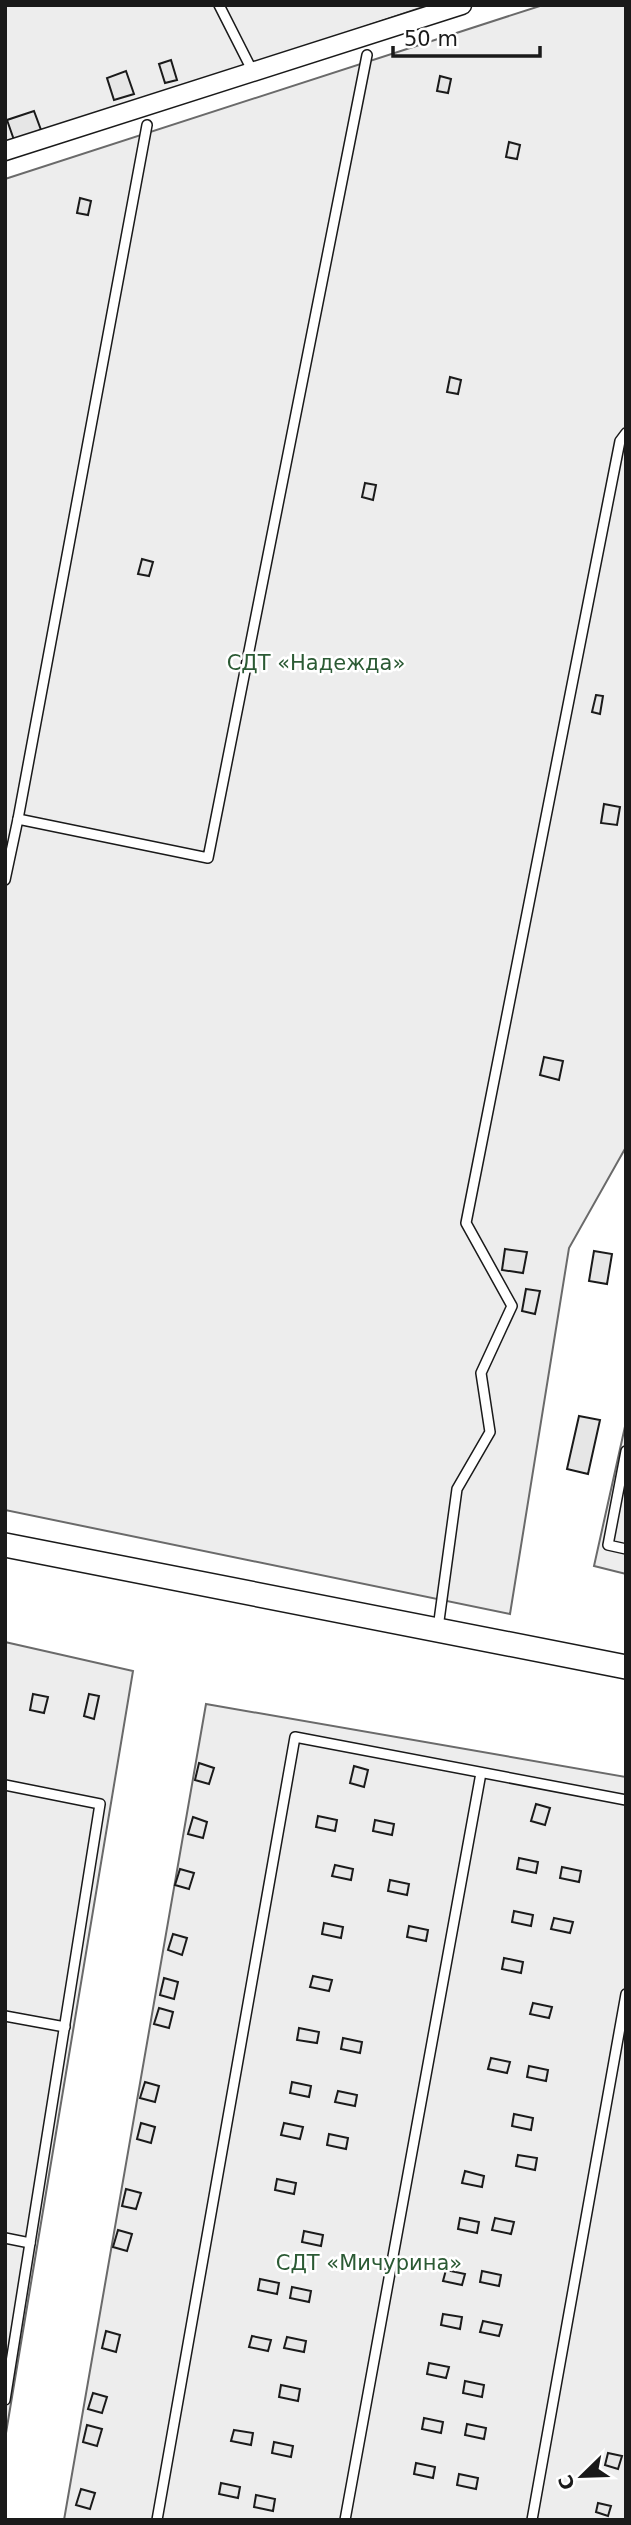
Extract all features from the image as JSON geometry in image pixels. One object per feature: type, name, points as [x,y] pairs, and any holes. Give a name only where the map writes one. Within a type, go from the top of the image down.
[{"type":"street","points":[[5,151],[463,5]]},
{"type":"street","points":[[5,1545],[626,1667]]},
{"type":"lane","points":[[219,5],[254,73]]},
{"type":"lane","points":[[18,819],[208,858],[367,55]]},
{"type":"lane","points":[[5,880],[147,125]]},
{"type":"lane","points":[[438,1630],[457,1489],[490,1432],[481,1373],[512,1306],[466,1223],[617,455],[620,441],[626,433]]},
{"type":"lane","points":[[626,1451],[608,1545],[626,1549]]},
{"type":"lane","points":[[158,2520],[295,1737],[626,1800]]},
{"type":"lane","points":[[345,2520],[481,1773]]},
{"type":"lane","points":[[5,1785],[100,1804],[5,2400]]},
{"type":"lane","points":[[532,2520],[626,1994]]},
{"type":"lane","points":[[5,2016],[65,2027]]},
{"type":"lane","points":[[5,2238],[30,2243]]},
{"type":"green space","points":[[5,5],[429,5],[5,148]]},
{"type":"green space","name":"СДТ «Надежда»","points":[[543,5],[626,5],[626,1147],[569,1248],[510,1614],[5,1510],[5,179]]},
{"type":"green space","points":[[626,1422],[626,1574],[594,1566]]},
{"type":"green space","points":[[5,1642],[133,1671],[5,2439]]},
{"type":"green space","name":"СДТ «Мичурина»","points":[[206,1704],[626,1777],[626,2520],[64,2520]]},
{"type":"building","points":[[171,60],[177,80],[165,83],[159,64]]},
{"type":"building","points":[[126,71],[134,94],[114,100],[107,78]]},
{"type":"building","points":[[440,76],[451,79],[448,93],[437,91]]},
{"type":"building","points":[[34,111],[41,130],[14,140],[7,120]]},
{"type":"building","points":[[509,142],[520,145],[517,159],[506,157]]},
{"type":"building","points":[[80,198],[91,201],[88,215],[77,213]]},
{"type":"building","points":[[450,377],[461,380],[458,394],[447,392]]},
{"type":"building","points":[[365,483],[376,485],[373,500],[362,497]]},
{"type":"building","points":[[142,559],[153,562],[149,576],[138,574]]},
{"type":"building","points":[[596,695],[603,696],[600,714],[592,712]]},
{"type":"building","points":[[604,804],[620,807],[617,825],[601,823]]},
{"type":"building","points":[[544,1057],[563,1061],[559,1080],[540,1075]]},
{"type":"building","points":[[505,1249],[527,1252],[523,1273],[502,1270]]},
{"type":"building","points":[[594,1251],[612,1254],[607,1284],[589,1281]]},
{"type":"building","points":[[526,1289],[540,1291],[535,1314],[522,1311]]},
{"type":"building","points":[[579,1416],[600,1420],[588,1474],[567,1469]]},
{"type":"building","points":[[33,1694],[48,1697],[44,1713],[30,1710]]},
{"type":"building","points":[[89,1694],[99,1696],[94,1719],[84,1716]]},
{"type":"building","points":[[199,1763],[214,1768],[209,1784],[195,1780]]},
{"type":"building","points":[[354,1766],[368,1770],[364,1787],[350,1783]]},
{"type":"building","points":[[536,1804],[550,1808],[545,1825],[531,1821]]},
{"type":"building","points":[[318,1816],[337,1820],[335,1831],[316,1827]]},
{"type":"building","points":[[193,1817],[207,1822],[203,1838],[188,1834]]},
{"type":"building","points":[[375,1820],[394,1824],[392,1835],[373,1831]]},
{"type":"building","points":[[519,1858],[538,1862],[536,1873],[517,1869]]},
{"type":"building","points":[[335,1865],[353,1869],[351,1880],[332,1876]]},
{"type":"building","points":[[562,1867],[581,1871],[579,1882],[560,1878]]},
{"type":"building","points":[[180,1869],[194,1873],[189,1889],[175,1885]]},
{"type":"building","points":[[390,1880],[409,1884],[407,1895],[388,1891]]},
{"type":"building","points":[[514,1911],[533,1915],[531,1926],[512,1922]]},
{"type":"building","points":[[554,1918],[573,1922],[570,1933],[551,1929]]},
{"type":"building","points":[[324,1923],[343,1927],[341,1938],[322,1934]]},
{"type":"building","points":[[409,1926],[428,1930],[426,1941],[407,1937]]},
{"type":"building","points":[[173,1934],[187,1938],[182,1955],[168,1950]]},
{"type":"building","points":[[504,1958],[523,1962],[521,1973],[502,1969]]},
{"type":"building","points":[[313,1976],[332,1980],[329,1991],[310,1987]]},
{"type":"building","points":[[164,1978],[178,1982],[174,1999],[160,1995]]},
{"type":"building","points":[[533,2003],[552,2007],[549,2018],[530,2014]]},
{"type":"building","points":[[159,2008],[173,2012],[169,2028],[154,2024]]},
{"type":"building","points":[[299,2028],[319,2032],[317,2043],[297,2040]]},
{"type":"building","points":[[343,2038],[362,2042],[360,2053],[341,2049]]},
{"type":"building","points":[[491,2058],[510,2062],[507,2073],[488,2069]]},
{"type":"building","points":[[529,2066],[548,2070],[546,2081],[527,2077]]},
{"type":"building","points":[[145,2082],[159,2086],[155,2102],[140,2098]]},
{"type":"building","points":[[292,2082],[311,2086],[309,2097],[290,2093]]},
{"type":"building","points":[[338,2091],[357,2095],[355,2106],[335,2102]]},
{"type":"building","points":[[514,2114],[533,2118],[531,2130],[512,2126]]},
{"type":"building","points":[[141,2123],[155,2127],[151,2143],[137,2139]]},
{"type":"building","points":[[284,2123],[303,2127],[300,2139],[281,2135]]},
{"type":"building","points":[[329,2134],[348,2138],[346,2149],[327,2145]]},
{"type":"building","points":[[518,2155],[537,2158],[535,2170],[516,2166]]},
{"type":"building","points":[[465,2171],[484,2176],[482,2187],[462,2183]]},
{"type":"building","points":[[277,2179],[296,2183],[294,2194],[275,2190]]},
{"type":"building","points":[[126,2189],[141,2193],[136,2209],[122,2206]]},
{"type":"building","points":[[460,2218],[479,2222],[477,2233],[458,2229]]},
{"type":"building","points":[[495,2218],[514,2222],[511,2234],[492,2230]]},
{"type":"building","points":[[118,2230],[132,2234],[127,2251],[113,2247]]},
{"type":"building","points":[[304,2231],[323,2235],[321,2246],[302,2242]]},
{"type":"building","points":[[446,2270],[465,2274],[462,2285],[443,2281]]},
{"type":"building","points":[[482,2271],[501,2275],[499,2286],[480,2282]]},
{"type":"building","points":[[260,2279],[279,2283],[277,2294],[258,2290]]},
{"type":"building","points":[[292,2287],[311,2291],[309,2302],[290,2298]]},
{"type":"building","points":[[443,2314],[462,2317],[460,2329],[441,2325]]},
{"type":"building","points":[[483,2321],[502,2325],[499,2336],[480,2332]]},
{"type":"building","points":[[106,2331],[120,2335],[116,2352],[102,2348]]},
{"type":"building","points":[[252,2336],[271,2340],[268,2351],[249,2347]]},
{"type":"building","points":[[287,2337],[306,2341],[304,2352],[284,2348]]},
{"type":"building","points":[[429,2363],[449,2367],[446,2378],[427,2374]]},
{"type":"building","points":[[465,2381],[484,2385],[482,2397],[463,2393]]},
{"type":"building","points":[[281,2385],[300,2389],[298,2401],[279,2397]]},
{"type":"building","points":[[93,2393],[107,2397],[102,2413],[88,2409]]},
{"type":"building","points":[[424,2418],[443,2422],[441,2433],[422,2429]]},
{"type":"building","points":[[467,2424],[486,2428],[484,2439],[465,2435]]},
{"type":"building","points":[[87,2425],[102,2429],[97,2446],[83,2442]]},
{"type":"building","points":[[234,2430],[253,2433],[251,2445],[231,2441]]},
{"type":"building","points":[[274,2442],[293,2446],[291,2457],[272,2453]]},
{"type":"building","points":[[608,2453],[622,2456],[618,2469],[605,2465]]},
{"type":"building","points":[[416,2463],[435,2467],[433,2478],[414,2474]]},
{"type":"building","points":[[459,2474],[478,2478],[476,2489],[457,2485]]},
{"type":"building","points":[[221,2483],[240,2487],[238,2498],[219,2494]]},
{"type":"building","points":[[81,2489],[95,2493],[90,2509],[76,2505]]},
{"type":"building","points":[[256,2495],[275,2499],[273,2511],[254,2507]]},
{"type":"building","points":[[598,2503],[611,2506],[608,2516],[596,2512]]}]
